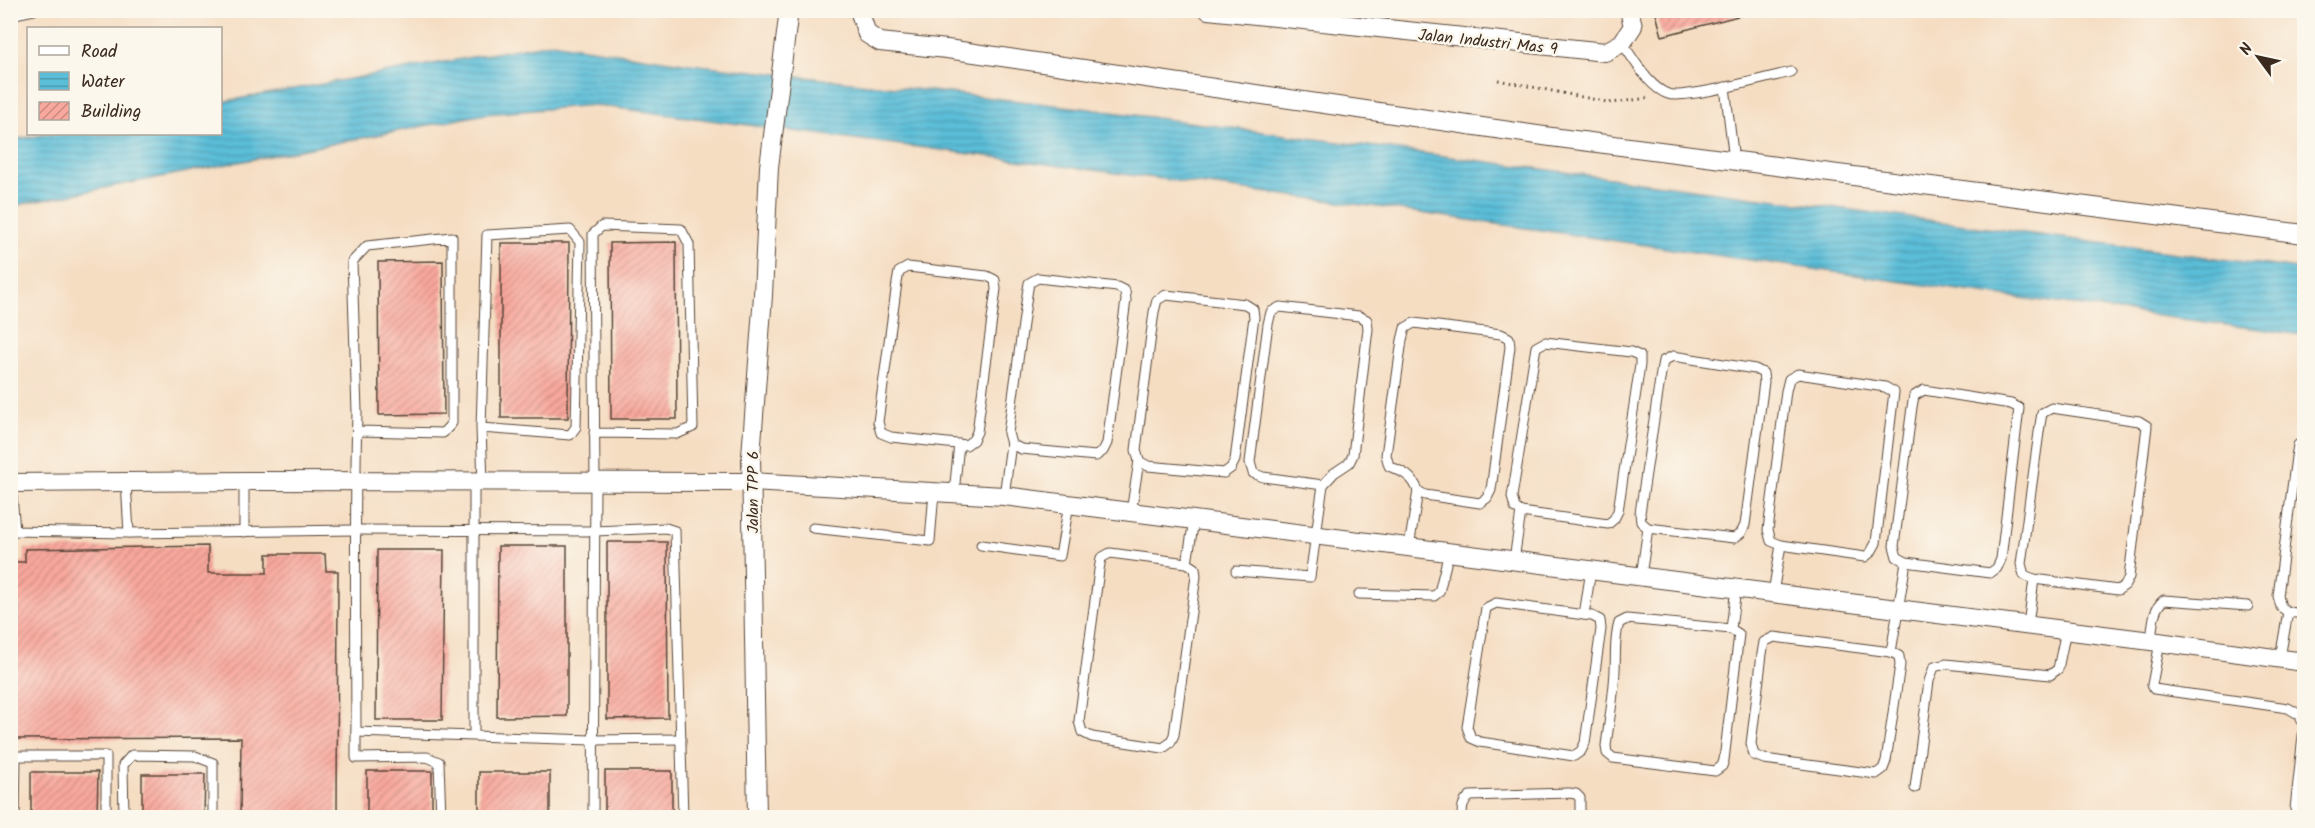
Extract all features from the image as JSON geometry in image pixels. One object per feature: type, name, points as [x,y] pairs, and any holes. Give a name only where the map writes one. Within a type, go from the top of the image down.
[{"type":"street","points":[[859,10],[867,34],[880,42],[947,49],[1539,135],[2304,234]]},
{"type":"street","name":"Jalan Industri Mas 9","points":[[1208,10],[1576,50],[1605,52],[1622,43]]},
{"type":"street","points":[[1622,43],[1633,26],[1629,10]]},
{"type":"street","name":"Jalan TPP 6","points":[[757,818],[751,456],[763,295],[769,167],[788,18]]},
{"type":"street","points":[[11,483],[244,481],[752,483],[1004,496],[2156,641],[2304,662]]},
{"type":"lane","points":[[10,15],[34,10]]},
{"type":"lane","points":[[1622,43],[1652,83],[1668,95],[1686,96],[1791,72]]},
{"type":"lane","points":[[1725,87],[1734,160]]},
{"type":"lane","points":[[593,818],[595,482],[594,433],[593,234],[602,226],[681,229],[689,244],[693,427],[677,434],[594,433]]},
{"type":"lane","points":[[474,734],[474,531],[481,428],[487,235],[570,230],[580,242],[576,427],[570,435],[481,428]]},
{"type":"lane","points":[[357,430],[442,433],[452,423],[452,237],[367,246],[352,262],[357,430],[355,481],[356,758],[427,757],[439,762],[441,818]]},
{"type":"lane","points":[[908,267],[987,276],[995,280],[996,289],[977,432],[973,440],[966,445],[959,444],[891,437],[881,433],[878,422],[897,283],[899,272],[908,267]]},
{"type":"lane","points":[[1004,496],[1011,444],[1008,433],[1029,283],[1038,278],[1117,287],[1125,291],[1126,300],[1107,443],[1103,451],[1096,456],[1021,449],[1011,444]]},
{"type":"lane","points":[[1131,512],[1139,461],[1136,450],[1157,300],[1166,295],[1245,304],[1253,309],[1254,317],[1235,460],[1231,468],[1224,473],[1148,466],[1139,461]]},
{"type":"lane","points":[[1236,571],[1310,577],[1323,484],[1349,463],[1353,455],[1368,329],[1367,320],[1359,316],[1280,307],[1271,312],[1269,318],[1250,462],[1253,473],[1263,477],[1323,484]]},
{"type":"lane","points":[[1409,547],[1418,491],[1415,482],[1408,475],[1389,466],[1386,455],[1405,328],[1414,323],[1501,334],[1509,338],[1510,347],[1491,490],[1487,498],[1480,503],[1425,495],[1418,491]]},
{"type":"lane","points":[[1545,342],[1631,352],[1640,356],[1620,499],[1614,519],[1608,524],[1521,513],[1515,508],[1512,497],[1536,347],[1545,342]]},
{"type":"lane","points":[[1673,356],[1755,369],[1763,373],[1764,382],[1745,525],[1741,533],[1734,538],[1648,528],[1641,522],[1640,513],[1663,362],[1673,356]]},
{"type":"lane","points":[[1798,374],[1886,387],[1894,392],[1875,543],[1871,552],[1865,557],[1780,545],[1771,541],[1768,530],[1789,380],[1798,374]]},
{"type":"lane","points":[[1924,390],[2011,404],[2019,408],[2001,559],[1997,568],[1990,573],[1906,562],[1897,557],[1894,546],[1914,396],[1924,390]]},
{"type":"lane","points":[[2052,408],[2139,421],[2147,426],[2129,577],[2125,585],[2118,590],[2034,579],[2024,575],[2021,564],[2042,413],[2052,408]]},
{"type":"lane","points":[[2304,442],[2298,445],[2278,596],[2280,607],[2288,612],[2304,614]]},
{"type":"lane","points":[[954,493],[959,444]]},
{"type":"lane","points":[[244,481],[244,532]]},
{"type":"lane","points":[[126,482],[129,533]]},
{"type":"lane","points":[[11,483],[13,531],[129,533],[355,530],[594,531],[666,528],[675,531],[683,818]]},
{"type":"lane","points":[[813,528],[930,541],[934,492]]},
{"type":"lane","points":[[981,545],[1060,556],[1069,504]]},
{"type":"lane","points":[[1514,560],[1521,513]]},
{"type":"lane","points":[[1187,563],[1194,520]]},
{"type":"lane","points":[[1641,576],[1648,528]]},
{"type":"lane","points":[[1773,593],[1780,545]]},
{"type":"lane","points":[[1359,594],[1434,596],[1439,592],[1449,552]]},
{"type":"lane","points":[[1110,553],[1187,563],[1195,568],[1196,576],[1174,735],[1170,743],[1163,748],[1092,737],[1082,732],[1079,721],[1101,558],[1110,553]]},
{"type":"lane","points":[[1891,652],[1906,562]]},
{"type":"lane","points":[[1584,615],[1591,570]]},
{"type":"lane","points":[[2028,625],[2034,579]]},
{"type":"lane","points":[[1731,629],[1736,588]]},
{"type":"lane","points":[[2248,606],[2164,600],[2158,604],[2155,613],[2156,641],[2152,686],[2154,689],[2288,708],[2300,715],[2304,727],[2295,809]]},
{"type":"lane","points":[[1496,603],[1584,615],[1600,620],[1601,629],[1585,743],[1581,751],[1574,756],[1480,742],[1471,738],[1467,727],[1486,608],[1496,603]]},
{"type":"lane","points":[[2280,658],[2288,612]]},
{"type":"lane","points":[[1627,619],[1731,629],[1739,634],[1740,640],[1722,766],[1715,771],[1613,758],[1607,753],[1615,669],[1614,651],[1619,623],[1627,619]]},
{"type":"lane","points":[[1915,788],[1929,681],[1934,667],[1946,664],[2050,675],[2058,669],[2066,630]]},
{"type":"lane","points":[[1774,637],[1891,652],[1899,656],[1900,664],[1886,761],[1876,774],[1764,759],[1754,755],[1751,744],[1764,642],[1774,637]]},
{"type":"lane","points":[[356,732],[474,734],[592,740],[681,739]]},
{"type":"lane","points":[[124,818],[123,765],[132,755],[195,756],[213,763],[213,818]]},
{"type":"lane","points":[[15,818],[16,756],[106,756],[106,818]]},
{"type":"lane","points":[[1462,818],[1464,801],[1470,796],[1569,793],[1576,794],[1580,798],[1580,818]]},
{"type":"path","points":[[1498,80],[1612,103],[1668,95]]},
{"type":"water","points":[[551,43],[689,64],[1081,108],[2304,270],[2304,335],[1960,290],[1386,208],[594,105],[485,114],[11,206],[11,140],[42,135],[222,135],[222,102]]},
{"type":"building","points":[[1655,10],[1742,10],[1742,15],[1662,36]]},
{"type":"building","points":[[676,242],[677,419],[611,419],[610,243]]},
{"type":"building","points":[[501,243],[569,243],[568,418],[501,418]]},
{"type":"building","points":[[443,261],[444,414],[379,415],[378,262]]},
{"type":"building","points":[[607,542],[667,542],[668,718],[607,719]]},
{"type":"building","points":[[208,546],[208,573],[267,573],[267,554],[325,554],[326,571],[338,571],[337,818],[240,818],[241,738],[10,739],[10,562],[25,562],[25,549]]},
{"type":"building","points":[[498,546],[567,546],[567,716],[497,717]]},
{"type":"building","points":[[377,550],[444,550],[442,720],[376,720]]},
{"type":"building","points":[[367,771],[432,771],[432,818],[367,818]]},
{"type":"building","points":[[605,771],[672,771],[672,818],[605,818]]},
{"type":"building","points":[[31,772],[98,772],[97,818],[31,818]]},
{"type":"building","points":[[479,772],[550,772],[550,818],[479,818]]},
{"type":"building","points":[[142,774],[205,774],[204,818],[142,818]]}]
